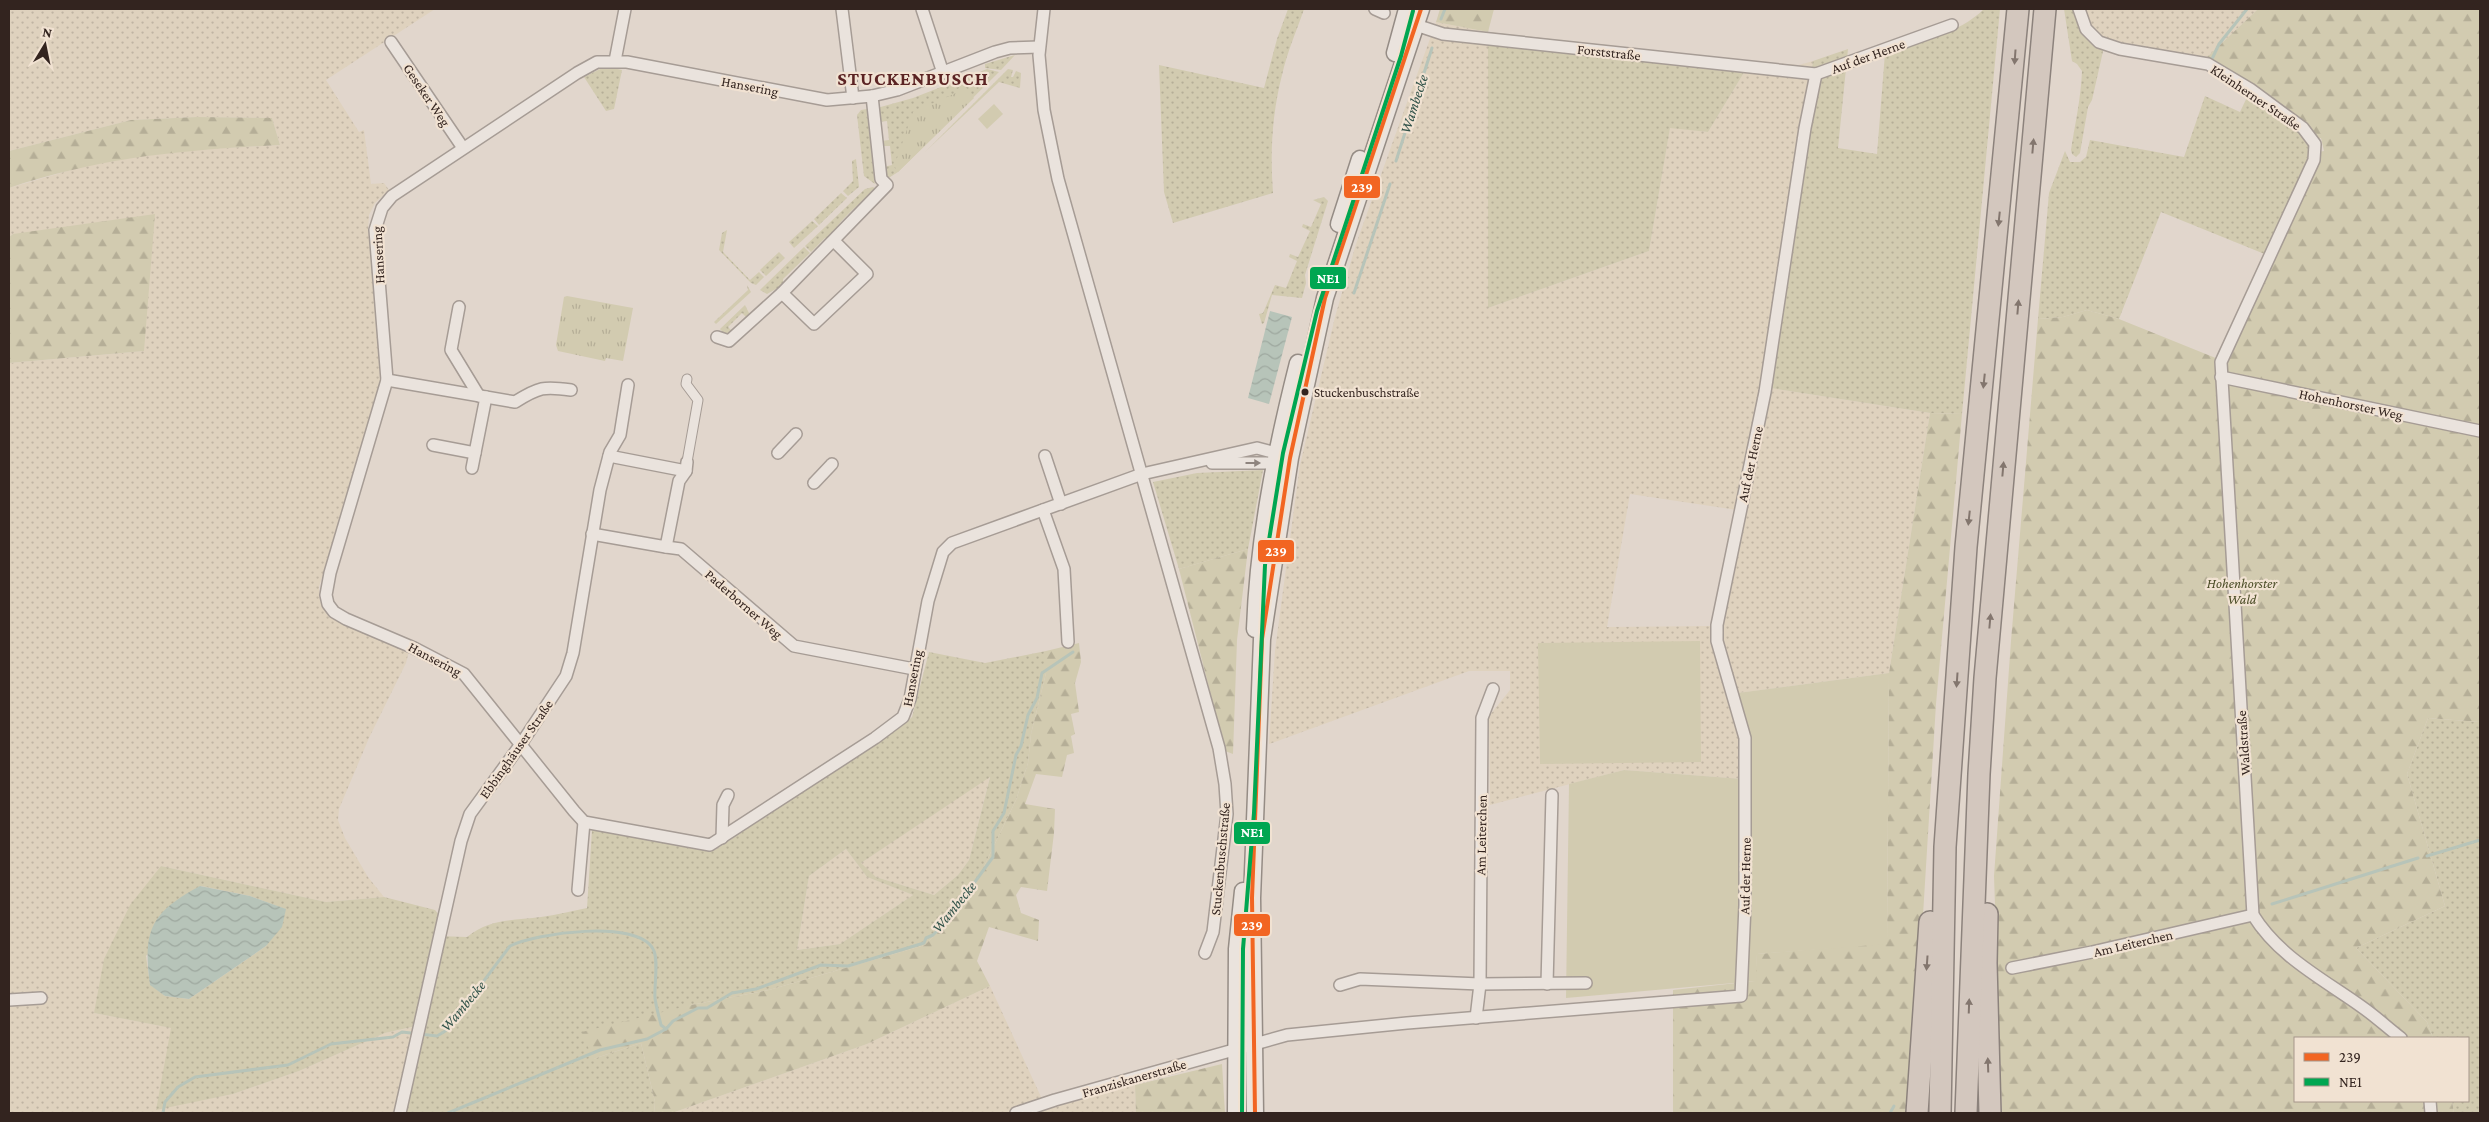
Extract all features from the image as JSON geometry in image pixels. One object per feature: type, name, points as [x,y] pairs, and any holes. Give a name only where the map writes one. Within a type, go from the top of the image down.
[{"type":"highway","points":[[1940,1113],[1945,847],[1966,547],[2018,9]]},
{"type":"highway","points":[[1966,1113],[1978,774],[1984,678],[2045,9]]},
{"type":"highway","points":[[1978,774],[1990,846],[1986,963],[1990,1113]]},
{"type":"highway","points":[[1917,1113],[1934,876],[1945,847]]},
{"type":"main road","points":[[1255,1113],[1245,1046],[1238,949],[1248,813],[1256,588],[1281,458],[1325,298],[1408,18],[1421,9]]},
{"type":"main road","points":[[1236,1113],[1245,1046]]},
{"type":"street","points":[[615,61],[625,9]]},
{"type":"street","points":[[842,9],[853,98]]},
{"type":"street","points":[[922,9],[943,73]]},
{"type":"street","name":"Stuckenbuschstraße","points":[[1044,9],[1039,47],[1044,110],[1058,179],[1219,748],[1225,784],[1227,814],[1213,932],[1205,953]]},
{"type":"street","name":"Kleinherner Straße","points":[[2079,9],[2086,29],[2099,42],[2120,49],[2208,64],[2250,89],[2304,128],[2315,144],[2314,160],[2221,362],[2221,377]]},
{"type":"street","name":"Forststraße","points":[[1408,18],[1443,34],[1816,74]]},
{"type":"street","name":"Auf der Herne","points":[[1476,1018],[1741,996],[1745,905],[1745,738],[1717,640],[1717,625],[1766,392],[1804,128],[1816,74],[1952,25]]},
{"type":"street","name":"Geseker Weg","points":[[391,42],[463,148]]},
{"type":"street","name":"Hansering","points":[[1039,47],[1010,48],[995,52],[897,90],[872,96],[827,100],[615,61],[598,62],[577,73],[392,196],[382,208],[377,219],[375,242],[387,380],[330,573],[326,595],[328,604],[334,612],[346,619],[414,648],[464,674],[584,822],[710,846],[898,722],[908,708],[928,601],[943,552],[952,543],[965,536],[1061,504],[1142,474],[1196,464],[1281,458]]},
{"type":"street","points":[[717,336],[729,342],[834,241],[887,184],[881,179],[872,96]]},
{"type":"street","points":[[782,293],[814,324],[867,274],[834,241]]},
{"type":"street","points":[[459,307],[450,350],[482,396],[472,468]]},
{"type":"street","name":"Hohenhorster Weg","points":[[2221,377],[2480,431]]},
{"type":"street","name":"Waldstraße","points":[[2221,377],[2253,915]]},
{"type":"street","points":[[666,547],[679,481],[686,466],[698,400],[686,384],[687,379]]},
{"type":"street","points":[[387,380],[515,402],[530,392],[547,386],[571,390]]},
{"type":"street","name":"Ebbinghäuser Straße","points":[[400,1113],[461,841],[470,814],[521,744],[566,676],[573,653],[600,490],[609,456],[620,435],[628,385]]},
{"type":"street","points":[[778,453],[796,434]]},
{"type":"street","points":[[433,445],[475,453]]},
{"type":"street","points":[[609,456],[686,466]]},
{"type":"street","points":[[1045,456],[1061,504]]},
{"type":"street","points":[[814,483],[832,464]]},
{"type":"street","points":[[1043,510],[1064,569],[1068,642]]},
{"type":"street","name":"Paderborner Weg","points":[[592,534],[681,549],[794,646],[914,669]]},
{"type":"street","name":"Am Leiterchen","points":[[1476,1018],[1480,984],[1482,718],[1493,689]]},
{"type":"street","points":[[722,838],[723,805],[728,795]]},
{"type":"street","points":[[1547,984],[1552,795]]},
{"type":"street","points":[[578,890],[584,822]]},
{"type":"street","points":[[2253,915],[2264,932],[2292,959],[2363,1008],[2400,1037]]},
{"type":"street","name":"Am Leiterchen","points":[[2012,968],[2092,952],[2253,915]]},
{"type":"street","points":[[1340,985],[1360,979],[1480,984],[1586,983]]},
{"type":"street","points":[[9,1000],[41,998]]},
{"type":"street","points":[[1245,1046],[1287,1035],[1476,1018]]},
{"type":"street","name":"Franziskanerstraße","points":[[1016,1113],[1055,1100],[1245,1046]]},
{"type":"shaded area","points":[[9,9],[435,9],[326,80],[359,132],[364,130],[371,184],[384,183],[389,190],[375,203],[369,215],[368,230],[373,262],[381,384],[319,587],[320,601],[329,617],[346,626],[366,632],[409,651],[406,663],[369,738],[339,809],[338,820],[345,838],[368,877],[384,897],[326,902],[161,866],[94,1013],[172,1028],[157,1109],[233,1094],[299,1071],[385,1033],[417,1026],[397,1113],[9,1113],[9,363],[144,351],[13,234],[9,237],[9,188],[95,163],[186,150],[280,145],[272,118],[197,117],[131,120],[9,151]]},
{"type":"shaded area","points":[[2082,9],[2258,9],[2205,59],[2111,44],[2091,31]]},
{"type":"shaded area","points":[[1436,22],[1488,32],[1488,308],[1649,251],[1670,127],[1708,132],[1751,61],[1799,65],[1813,61],[1764,387],[1930,413],[1889,673],[1731,694],[1742,739],[1743,779],[1624,770],[1490,805],[1489,716],[1510,690],[1510,671],[1469,671],[1269,744],[1275,650],[1300,465],[1335,317],[1356,244]],"holes":[[[1630,494],[1737,510],[1712,626],[1607,627]]]},
{"type":"shaded area","points":[[990,776],[969,860],[958,875],[934,895],[876,877],[866,870],[861,863]]},
{"type":"shaded area","points":[[846,849],[867,877],[913,895],[840,944],[797,950],[809,876]]},
{"type":"shaded area","points":[[990,986],[1042,1099],[1044,1110],[1135,1085],[1136,1113],[672,1113],[867,1044]]},
{"type":"green space","points":[[1288,9],[1304,9],[1287,58],[1276,104],[1272,148],[1273,193],[1173,223],[1164,192],[1159,65],[1264,88],[1277,39]]},
{"type":"green space","points":[[1440,9],[1494,9],[1488,32],[1436,22]]},
{"type":"green space","points":[[1984,9],[2000,9],[1962,414],[1930,413],[1764,387],[1813,61],[1848,49],[1838,148],[1877,154],[1885,53],[1950,31],[1974,18]]},
{"type":"green space","points":[[2064,9],[2075,9],[2104,47],[2092,100],[2088,107],[2080,153],[2076,157],[2072,154],[2071,150],[2082,71],[2072,61]]},
{"type":"green space","name":"Hohenhorster Wald","points":[[2258,9],[2480,9],[2480,722],[2428,718],[2407,774],[2445,906],[2356,948],[2427,1022],[2433,1037],[2294,1037],[2294,1102],[2452,1102],[2454,1113],[2002,1113],[1994,876],[2011,641],[2038,319],[2063,317],[2087,310],[2119,319],[2228,363],[2318,152],[2324,151],[2321,138],[2317,139],[2311,129],[2252,87],[2205,59]]},
{"type":"green space","points":[[1488,32],[1751,61],[1708,132],[1670,128],[1649,251],[1488,308]]},
{"type":"green space","points":[[1015,55],[1001,70],[985,68],[985,64]]},
{"type":"green space","points":[[613,68],[622,70],[614,109],[606,111],[584,77],[600,69]]},
{"type":"green space","points":[[987,69],[999,72],[898,172],[887,179],[884,167],[892,165],[890,146],[882,146],[881,141],[889,140],[887,121],[879,122],[877,108],[913,98]]},
{"type":"green space","points":[[1008,69],[1013,70],[1011,77],[1013,77],[1016,71],[1021,73],[1020,88],[999,82],[925,152]]},
{"type":"green space","points":[[965,89],[974,98],[898,172],[894,167],[913,112]]},
{"type":"green space","points":[[2249,93],[2303,132],[2310,146],[2308,164],[2267,255],[2161,212],[2119,319],[2087,310],[2063,317],[2038,319],[2049,193],[2065,151],[2070,162],[2080,162],[2086,157],[2090,140],[2184,157],[2205,96],[2240,112]]},
{"type":"green space","points":[[994,104],[1003,114],[987,129],[978,119]]},
{"type":"green space","points":[[867,109],[875,184],[864,176],[857,115],[861,110]]},
{"type":"green space","points":[[197,117],[272,118],[280,145],[210,149],[110,162],[43,177],[9,188],[9,151],[131,120]]},
{"type":"green space","points":[[856,159],[859,187],[848,196],[843,191],[853,181],[852,161]]},
{"type":"green space","points":[[873,187],[876,189],[843,219],[837,226],[831,239],[825,238],[811,252],[805,246],[865,189]]},
{"type":"green space","points":[[841,193],[847,198],[819,225],[814,219]]},
{"type":"green space","points":[[1324,197],[1328,201],[1305,275],[1306,283],[1302,298],[1272,295],[1264,323],[1262,324],[1259,314],[1263,313],[1275,285],[1286,288],[1297,261],[1289,257],[1290,254],[1298,257],[1310,231],[1302,227],[1303,224],[1311,227],[1321,204],[1313,200]]},
{"type":"green space","points":[[155,214],[144,351],[9,363],[9,237],[13,234]]},
{"type":"green space","points":[[812,221],[818,226],[794,248],[789,242]]},
{"type":"green space","points":[[727,230],[723,252],[750,280],[759,272],[764,277],[756,285],[751,283],[719,250],[722,233]]},
{"type":"green space","points":[[804,247],[810,253],[783,279],[783,285],[767,294],[760,290]]},
{"type":"green space","points":[[779,252],[785,258],[766,276],[760,270]]},
{"type":"green space","points":[[747,285],[751,292],[716,324],[714,322],[748,290]]},
{"type":"green space","points":[[564,297],[633,308],[623,361],[606,358],[605,361],[558,351],[556,345]]},
{"type":"green space","points":[[745,305],[751,317],[748,319],[742,313],[728,327],[734,333],[732,335],[723,333],[720,329]]},
{"type":"green space","points":[[1930,413],[1962,414],[1936,704],[1920,964],[1907,1113],[1673,1113],[1673,990],[1755,981],[1757,954],[1887,943],[1889,673]]},
{"type":"green space","points":[[1263,470],[1248,549],[1179,569],[1153,482],[1197,473]]},
{"type":"green space","points":[[1248,549],[1237,640],[1233,754],[1225,751],[1179,569]]},
{"type":"green space","points":[[1700,641],[1701,762],[1540,764],[1538,643]]},
{"type":"green space","points":[[1079,643],[1081,662],[1075,683],[1079,712],[1071,714],[1075,734],[1071,736],[1074,753],[1067,755],[1062,777],[1036,774],[1025,804],[1055,809],[1047,891],[1021,887],[1016,895],[1021,913],[1039,920],[1038,941],[989,927],[977,961],[990,986],[867,1044],[672,1113],[654,1113],[655,1102],[641,1043],[593,1059],[582,1032],[691,1005],[769,990],[925,945],[952,917],[975,885],[1016,800],[1028,763],[1031,734],[1046,673],[1046,651]]},
{"type":"green space","points":[[1046,651],[1046,673],[1031,734],[1028,763],[1016,800],[975,885],[952,917],[925,945],[769,990],[691,1005],[593,1059],[641,1043],[655,1102],[654,1113],[397,1113],[416,1026],[385,1033],[299,1071],[233,1094],[156,1110],[171,1028],[94,1013],[104,959],[130,905],[161,866],[326,902],[384,897],[435,910],[440,916],[437,936],[467,937],[493,923],[547,916],[587,908],[592,830],[715,850],[901,727],[912,717],[929,652],[985,663]],"holes":[[[990,777],[969,860],[958,875],[934,895],[876,877],[861,863]],[[846,849],[867,877],[913,895],[840,944],[797,950],[809,876]],[[201,886],[250,896],[285,909],[266,946],[189,999],[165,996],[150,984],[146,956]]]},
{"type":"green space","points":[[1889,673],[1887,944],[1757,954],[1756,981],[1566,998],[1569,784],[1624,770],[1743,779],[1742,739],[1730,694]]},
{"type":"green space","points":[[2428,718],[2480,722],[2480,1113],[2454,1113],[2452,1102],[2469,1102],[2469,1037],[2433,1037],[2427,1022],[2356,948],[2445,906],[2407,774]]},
{"type":"green space","points":[[1222,1064],[1225,1113],[1136,1113],[1135,1085]]},
{"type":"water","points":[[1270,311],[1292,317],[1269,404],[1248,398]]},
{"type":"water","points":[[200,886],[250,896],[286,909],[282,927],[266,946],[189,999],[165,996],[150,985],[148,950],[150,936],[154,924],[161,914],[184,895]]},
{"type":"waterway","name":"Wambecke","points":[[1441,19],[1445,9]]},
{"type":"waterway","points":[[2212,59],[2219,44],[2247,9]]},
{"type":"waterway","name":"Wambecke","points":[[1396,161],[1432,48]]},
{"type":"waterway","name":"Wambecke","points":[[1354,293],[1390,184]]},
{"type":"waterway","name":"Wambecke","points":[[448,1113],[600,1050],[647,1039],[666,1029],[673,1021],[698,1008],[707,1008],[732,993],[756,989],[821,965],[848,966],[924,943],[926,938],[933,935],[945,923],[993,857],[993,831],[1004,813],[1016,755],[1021,746],[1028,715],[1037,698],[1042,673],[1073,652]]},
{"type":"waterway","points":[[2427,856],[2480,840]]},
{"type":"waterway","points":[[2272,904],[2418,858]]},
{"type":"waterway","name":"Wambecke","points":[[163,1113],[165,1102],[178,1087],[195,1077],[288,1065],[331,1044],[393,1037],[402,1032],[437,1036],[447,1030],[510,946],[523,941],[562,933],[608,931],[628,934],[643,940],[653,949],[656,965],[655,1001],[661,1025],[666,1029]]},
{"type":"waterway","points":[[1890,1113],[1894,1106]]},
{"type":"transit line","name":"239","points":[[1255,1113],[1252,898],[1262,639],[1290,458],[1325,298],[1421,9]]},
{"type":"transit line","name":"NE1","points":[[1242,1113],[1243,949],[1254,813],[1265,565],[1283,453],[1317,311],[1401,56],[1413,11]]},
{"type":"place","name":"Stuckenbuschstraße","points":[[1305,392]]},
{"type":"district","name":"STUCKENBUSCH","points":[[913,78]]}]
